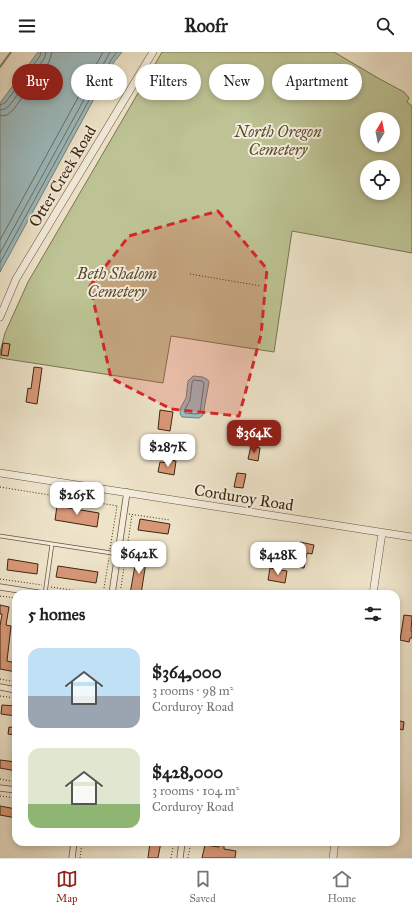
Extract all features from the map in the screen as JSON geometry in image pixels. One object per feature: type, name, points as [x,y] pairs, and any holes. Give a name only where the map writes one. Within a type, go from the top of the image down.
[{"type":"street","name":"Otter Creek Road","points":[[0,316],[16,279],[153,52]]},
{"type":"street","name":"Corduroy Road","points":[[0,473],[412,537]]},
{"type":"street","points":[[113,590],[127,492]]},
{"type":"street","points":[[374,590],[382,533]]},
{"type":"street","points":[[0,587],[19,590]]},
{"type":"street","points":[[0,688],[12,690]]},
{"type":"street","points":[[0,788],[12,790]]},
{"type":"street","points":[[72,858],[74,846]]},
{"type":"street","points":[[180,858],[182,846]]},
{"type":"street","points":[[333,858],[334,846]]},
{"type":"lane","points":[[0,536],[118,554]]},
{"type":"lane","points":[[45,590],[52,544]]},
{"type":"path","points":[[190,274],[261,286]]},
{"type":"path","points":[[87,292],[106,295]]},
{"type":"path","points":[[0,487],[125,507]]},
{"type":"path","points":[[124,514],[170,520]]},
{"type":"path","points":[[121,590],[132,515]]},
{"type":"path","points":[[0,596],[12,598]]},
{"type":"path","points":[[0,679],[12,681]]},
{"type":"path","points":[[0,696],[12,698]]},
{"type":"path","points":[[0,779],[12,781]]},
{"type":"path","points":[[0,796],[12,798]]},
{"type":"path","points":[[80,858],[82,846]]},
{"type":"path","points":[[171,858],[173,846]]},
{"type":"path","points":[[188,858],[190,846]]},
{"type":"highlighted area","points":[[218,211],[267,269],[261,335],[239,416],[171,409],[111,378],[90,286],[129,236]]},
{"type":"green space","points":[[162,52],[334,52],[354,64],[272,64],[272,100],[362,100],[362,69],[404,92],[409,98],[407,102],[412,106],[412,253],[292,231],[274,352],[171,336],[163,383],[0,358],[5,333],[28,282],[135,98],[135,100],[201,100],[201,64],[155,64]]},
{"type":"water","points":[[38,52],[122,52],[113,64],[71,64],[71,100],[93,100],[0,272],[0,103],[12,87],[12,100],[63,100],[63,64],[29,64]]},
{"type":"water","points":[[193,376],[203,377],[209,382],[203,415],[199,418],[182,417],[180,414],[181,407],[186,398],[188,381]]},
{"type":"building","points":[[3,343],[10,344],[8,356],[1,355]]},
{"type":"building","points":[[34,367],[42,368],[37,404],[26,402],[28,388],[31,389]]},
{"type":"building","points":[[160,410],[173,412],[170,431],[158,429]]},
{"type":"building","points":[[251,446],[260,448],[258,461],[248,459]]},
{"type":"building","points":[[170,460],[176,461],[174,475],[158,472],[160,462],[169,463]]},
{"type":"building","points":[[237,473],[246,474],[243,488],[234,487]]},
{"type":"building","points":[[57,506],[99,513],[97,527],[55,520]]},
{"type":"building","points":[[140,519],[170,524],[168,534],[138,530]]},
{"type":"building","points":[[300,542],[314,545],[312,554],[307,553],[304,568],[296,567]]},
{"type":"building","points":[[137,554],[147,556],[142,590],[131,590]]},
{"type":"building","points":[[8,559],[38,564],[37,574],[7,570]]},
{"type":"building","points":[[58,566],[98,572],[96,583],[56,577]]},
{"type":"building","points":[[270,568],[287,571],[285,583],[268,580]]},
{"type":"building","points":[[0,605],[9,607],[6,625],[11,626],[7,661],[12,662],[12,671],[0,669],[0,626],[2,614],[0,614]]},
{"type":"building","points":[[404,615],[412,616],[412,638],[410,638],[409,642],[400,640]]},
{"type":"building","points":[[2,705],[12,706],[12,715],[1,714]]},
{"type":"building","points":[[400,721],[404,722],[403,730],[400,729]]},
{"type":"building","points":[[9,727],[12,727],[12,735],[8,734]]},
{"type":"building","points":[[0,760],[12,762],[12,770],[0,768]]},
{"type":"building","points":[[0,806],[12,808],[12,817],[0,815]]},
{"type":"building","points":[[150,846],[160,846],[158,858],[148,858]]},
{"type":"building","points":[[205,846],[224,846],[224,849],[236,851],[235,858],[202,858]]},
{"type":"waterway","points":[[0,67],[11,52]]},
{"type":"park label","name":"North Oregon Cemetery","points":[[278,140]]},
{"type":"park label","name":"Beth Shalom Cemetery","points":[[117,282]]}]
